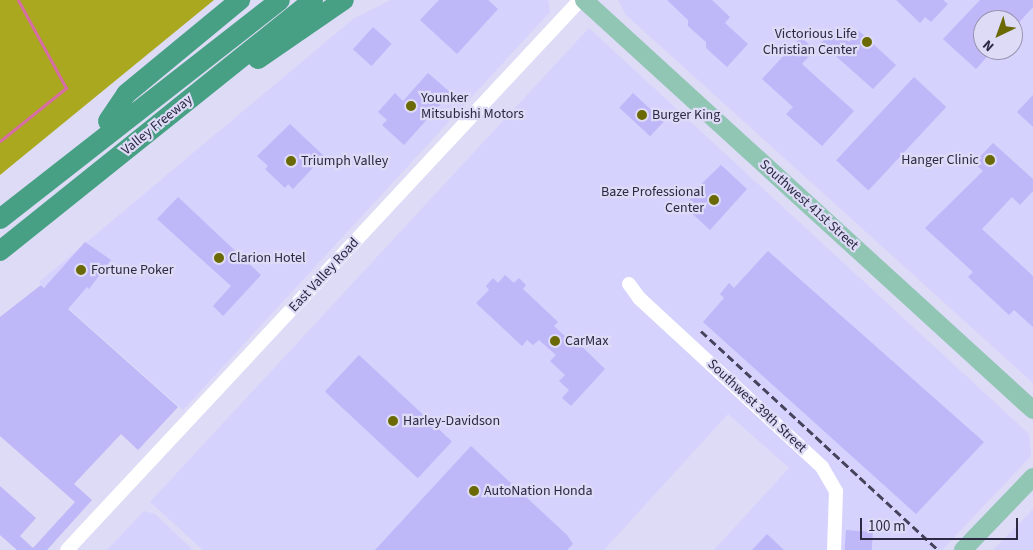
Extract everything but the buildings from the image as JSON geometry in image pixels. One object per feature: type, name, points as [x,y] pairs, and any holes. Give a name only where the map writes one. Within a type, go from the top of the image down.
[{"type":"highway","points":[[108,120],[126,94],[240,0]]},
{"type":"highway","points":[[0,206],[264,0]]},
{"type":"highway","points":[[0,219],[280,0]]},
{"type":"highway","name":"Valley Freeway","points":[[0,251],[313,0]]},
{"type":"highway","points":[[75,192],[117,170],[259,59],[344,0]]},
{"type":"main road","name":"Southwest 41st Street","points":[[584,0],[1033,410]]},
{"type":"main road","points":[[963,550],[1033,477]]},
{"type":"street","name":"East Valley Road","points":[[67,550],[580,0]]},
{"type":"street","name":"Southwest 39th Street","points":[[630,284],[639,298],[822,467],[836,491],[834,550]]},
{"type":"shaded area","points":[[0,0],[214,0],[0,175]]},
{"type":"shaded area","points":[[391,0],[548,0],[550,12],[183,410],[39,282],[353,19]]},
{"type":"shaded area","points":[[618,0],[1033,0],[1033,383],[626,15]]},
{"type":"shaded area","points":[[589,28],[1029,434],[1031,456],[942,550],[714,550],[789,468],[728,414],[604,550],[203,550],[150,502]]},
{"type":"shaded area","points":[[1033,509],[1033,550],[993,550]]},
{"type":"shaded area","points":[[144,511],[155,514],[193,550],[107,550]]},
{"type":"waterway","points":[[0,141],[66,88],[18,0]]},
{"type":"railway","points":[[701,331],[938,550]]},
{"type":"place","name":"Victorious Life Christian Center","points":[[867,42]]},
{"type":"place","name":"Younker Mitsubishi Motors","points":[[411,106]]},
{"type":"place","name":"Burger King","points":[[642,115]]},
{"type":"place","name":"Hanger Clinic","points":[[990,160]]},
{"type":"place","name":"Triumph Valley","points":[[291,161]]},
{"type":"place","name":"Baze Professional Center","points":[[714,200]]},
{"type":"place","name":"Clarion Hotel","points":[[219,258]]},
{"type":"place","name":"Fortune Poker","points":[[81,270]]},
{"type":"place","name":"CarMax","points":[[555,341]]},
{"type":"place","name":"Harley-Davidson","points":[[393,421]]},
{"type":"place","name":"AutoNation Honda","points":[[474,491]]}]
